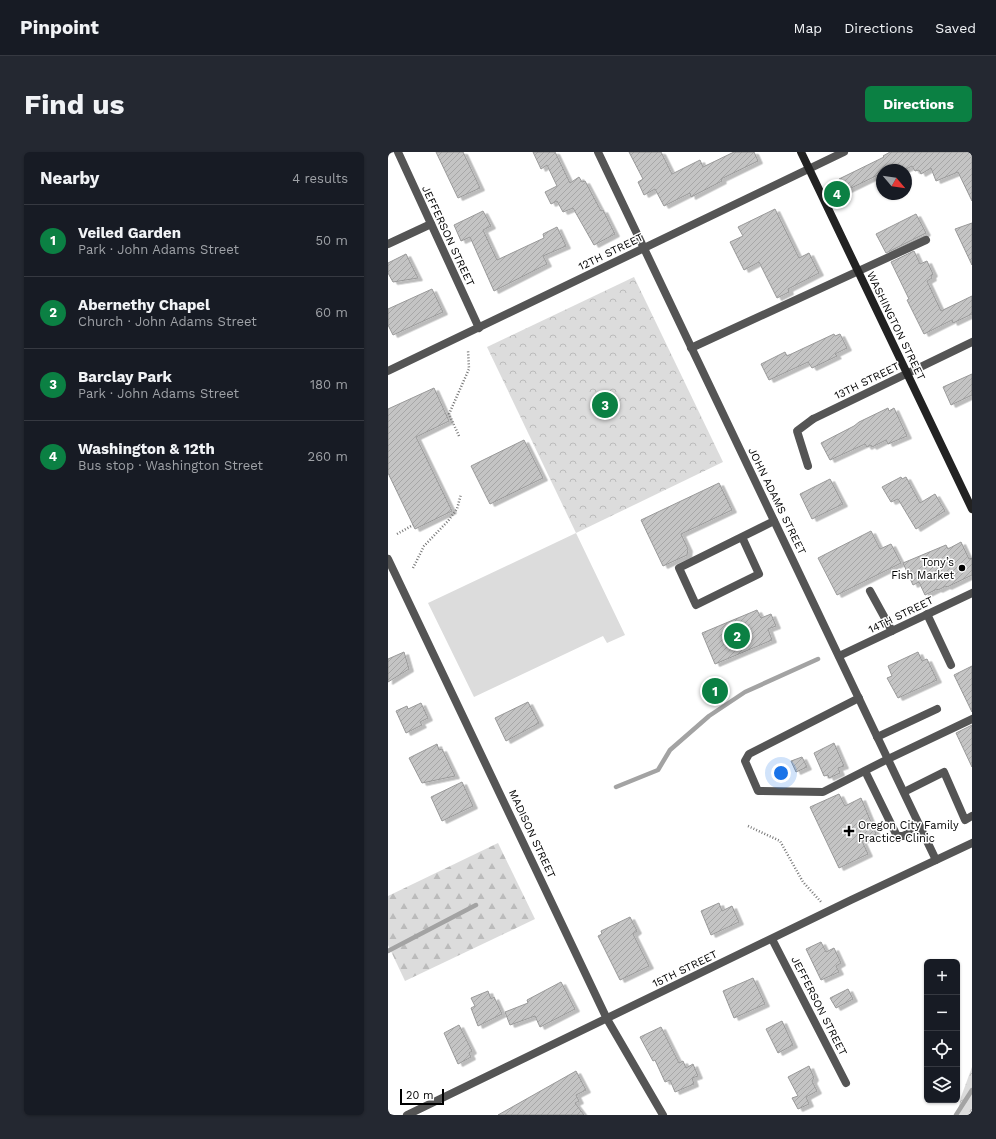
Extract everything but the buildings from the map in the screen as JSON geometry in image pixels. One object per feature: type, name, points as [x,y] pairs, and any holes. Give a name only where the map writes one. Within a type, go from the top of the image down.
[{"type":"main road","name":"WASHINGTON STREET","points":[[801,152],[972,510]]},
{"type":"street","name":"JEFFERSON STREET","points":[[398,152],[479,328]]},
{"type":"street","name":"JOHN ADAMS STREET","points":[[598,152],[936,860]]},
{"type":"street","name":"12TH STREET","points":[[388,372],[844,152]]},
{"type":"street","points":[[388,244],[431,224]]},
{"type":"street","points":[[691,348],[926,240]]},
{"type":"street","name":"13TH STREET","points":[[808,466],[797,431],[814,419],[972,342]]},
{"type":"street","points":[[742,537],[759,574],[696,605],[678,568],[774,521]]},
{"type":"street","name":"MADISON STREET","points":[[388,559],[607,1019],[663,1115]]},
{"type":"street","points":[[870,591],[892,631]]},
{"type":"street","name":"14TH STREET","points":[[839,656],[972,593]]},
{"type":"street","points":[[927,614],[951,665]]},
{"type":"street","points":[[859,698],[749,754],[745,761],[758,791],[823,792],[972,719]]},
{"type":"street","points":[[878,737],[937,708]]},
{"type":"street","points":[[865,771],[897,836],[903,836],[921,828]]},
{"type":"street","points":[[904,792],[944,772],[969,818]]},
{"type":"street","name":"15TH STREET","points":[[407,1115],[972,843]]},
{"type":"street","name":"JEFFERSON STREET","points":[[772,939],[846,1083]]},
{"type":"path","points":[[460,436],[449,414],[469,369],[468,350]]},
{"type":"path","points":[[413,568],[424,546],[448,521],[457,509],[461,494]]},
{"type":"path","points":[[397,534],[413,525]]},
{"type":"path","points":[[748,826],[780,841],[803,882],[829,911]]},
{"type":"green space","points":[[634,277],[723,462],[576,533],[487,347]]},
{"type":"green space","points":[[576,533],[625,635],[607,643],[603,636],[474,697],[428,603]]},
{"type":"green space","points":[[498,843],[535,919],[405,981],[388,945],[388,896]]},
{"type":"green space","points":[[972,1067],[972,1115],[957,1115],[961,1097]]},
{"type":"waterway","points":[[616,787],[658,770],[670,750],[709,716],[745,692],[818,659]]},
{"type":"waterway","points":[[388,951],[476,905]]},
{"type":"waterway","points":[[956,1115],[972,1090]]},
{"type":"place","name":"Washington & 12th","points":[[837,194]]},
{"type":"place","name":"Barclay Park","points":[[605,405]]},
{"type":"place","name":"Tony’s Fish Market","points":[[962,568]]},
{"type":"place","name":"Abernethy Chapel","points":[[737,636]]},
{"type":"place","name":"Veiled Garden","points":[[715,691]]},
{"type":"place","name":"Oregon City Family Practice Clinic","points":[[849,831]]}]
